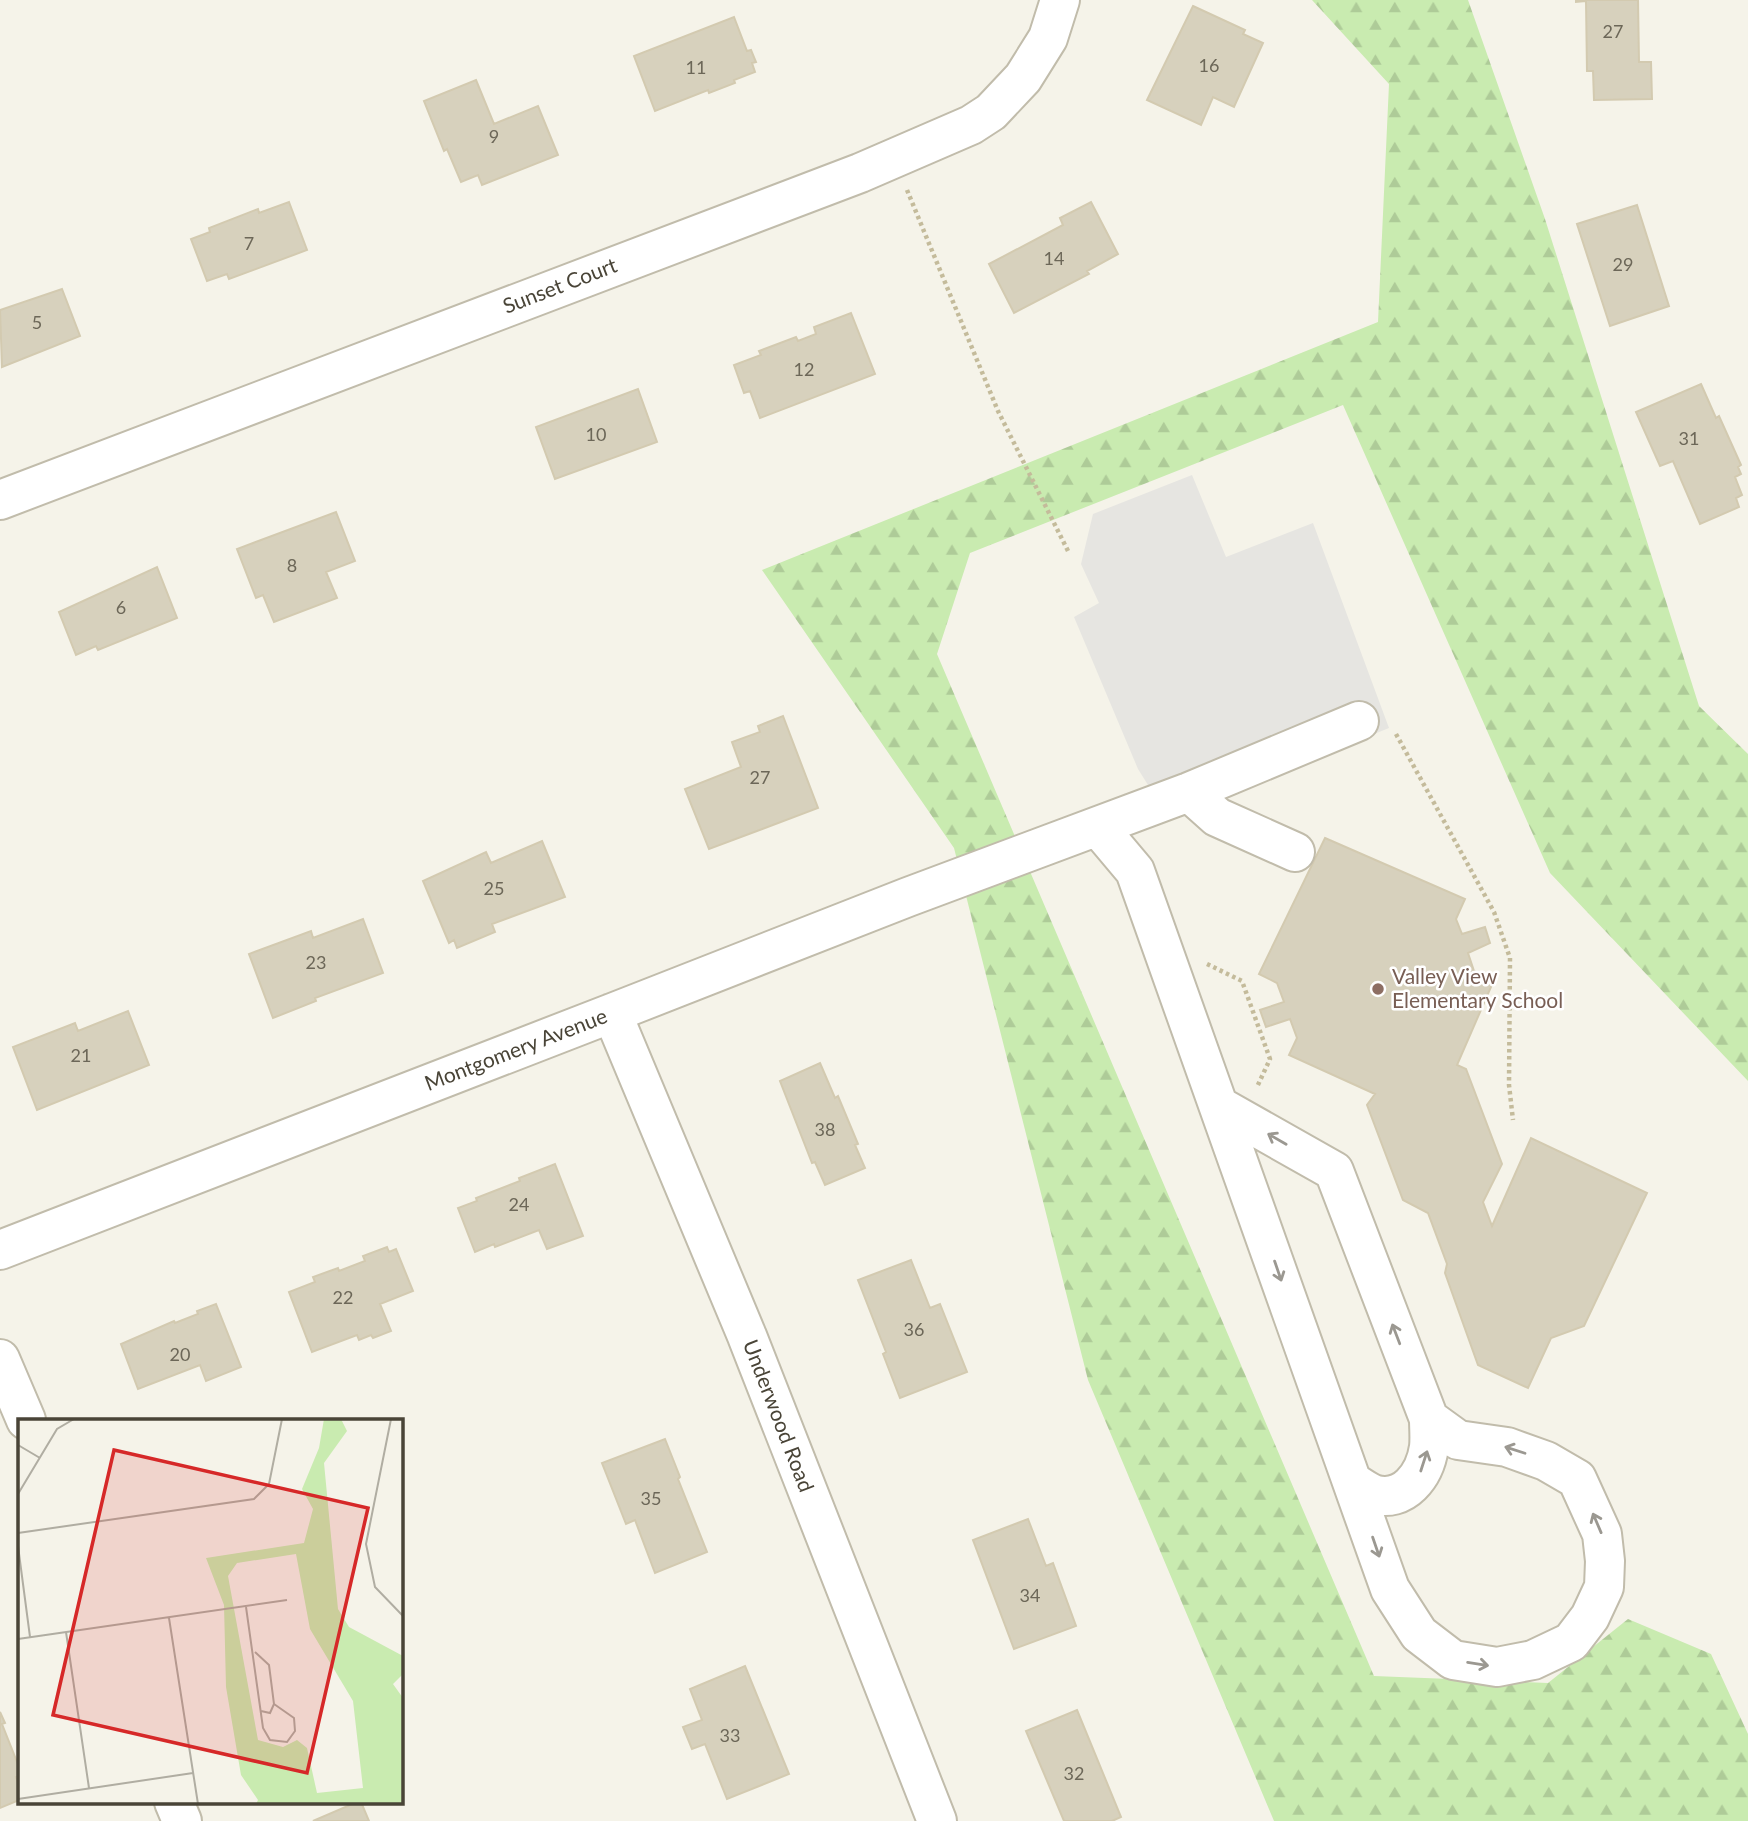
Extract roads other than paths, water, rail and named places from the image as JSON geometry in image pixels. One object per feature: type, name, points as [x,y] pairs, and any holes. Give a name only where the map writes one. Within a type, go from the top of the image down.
[{"type":"street","name":"Sunset Court","points":[[0,500],[860,173],[971,125],[990,112],[1023,78],[1048,38],[1060,0]]},
{"type":"street","name":"Montgomery Avenue","points":[[0,1250],[908,897],[1189,792],[1359,721]]},
{"type":"street","points":[[1189,792],[1217,817],[1295,852]]},
{"type":"street","points":[[1098,827],[1135,871],[1237,1101],[1353,1482],[1390,1589],[1419,1634],[1453,1660],[1497,1667],[1533,1660],[1571,1642],[1590,1617],[1604,1587],[1605,1561],[1602,1534],[1577,1479],[1546,1461],[1507,1447],[1458,1440],[1429,1419]]},
{"type":"street","name":"Underwood Road","points":[[612,1013],[747,1336],[937,1821]]},
{"type":"street","points":[[1237,1101],[1334,1171],[1429,1419],[1424,1467],[1412,1486],[1394,1496],[1373,1494],[1353,1482]]},
{"type":"street","points":[[0,1359],[26,1419]]},
{"type":"street","points":[[175,1804],[182,1821]]},
{"type":"place","name":"Valley View Elementary School","points":[[1378,989]]}]
